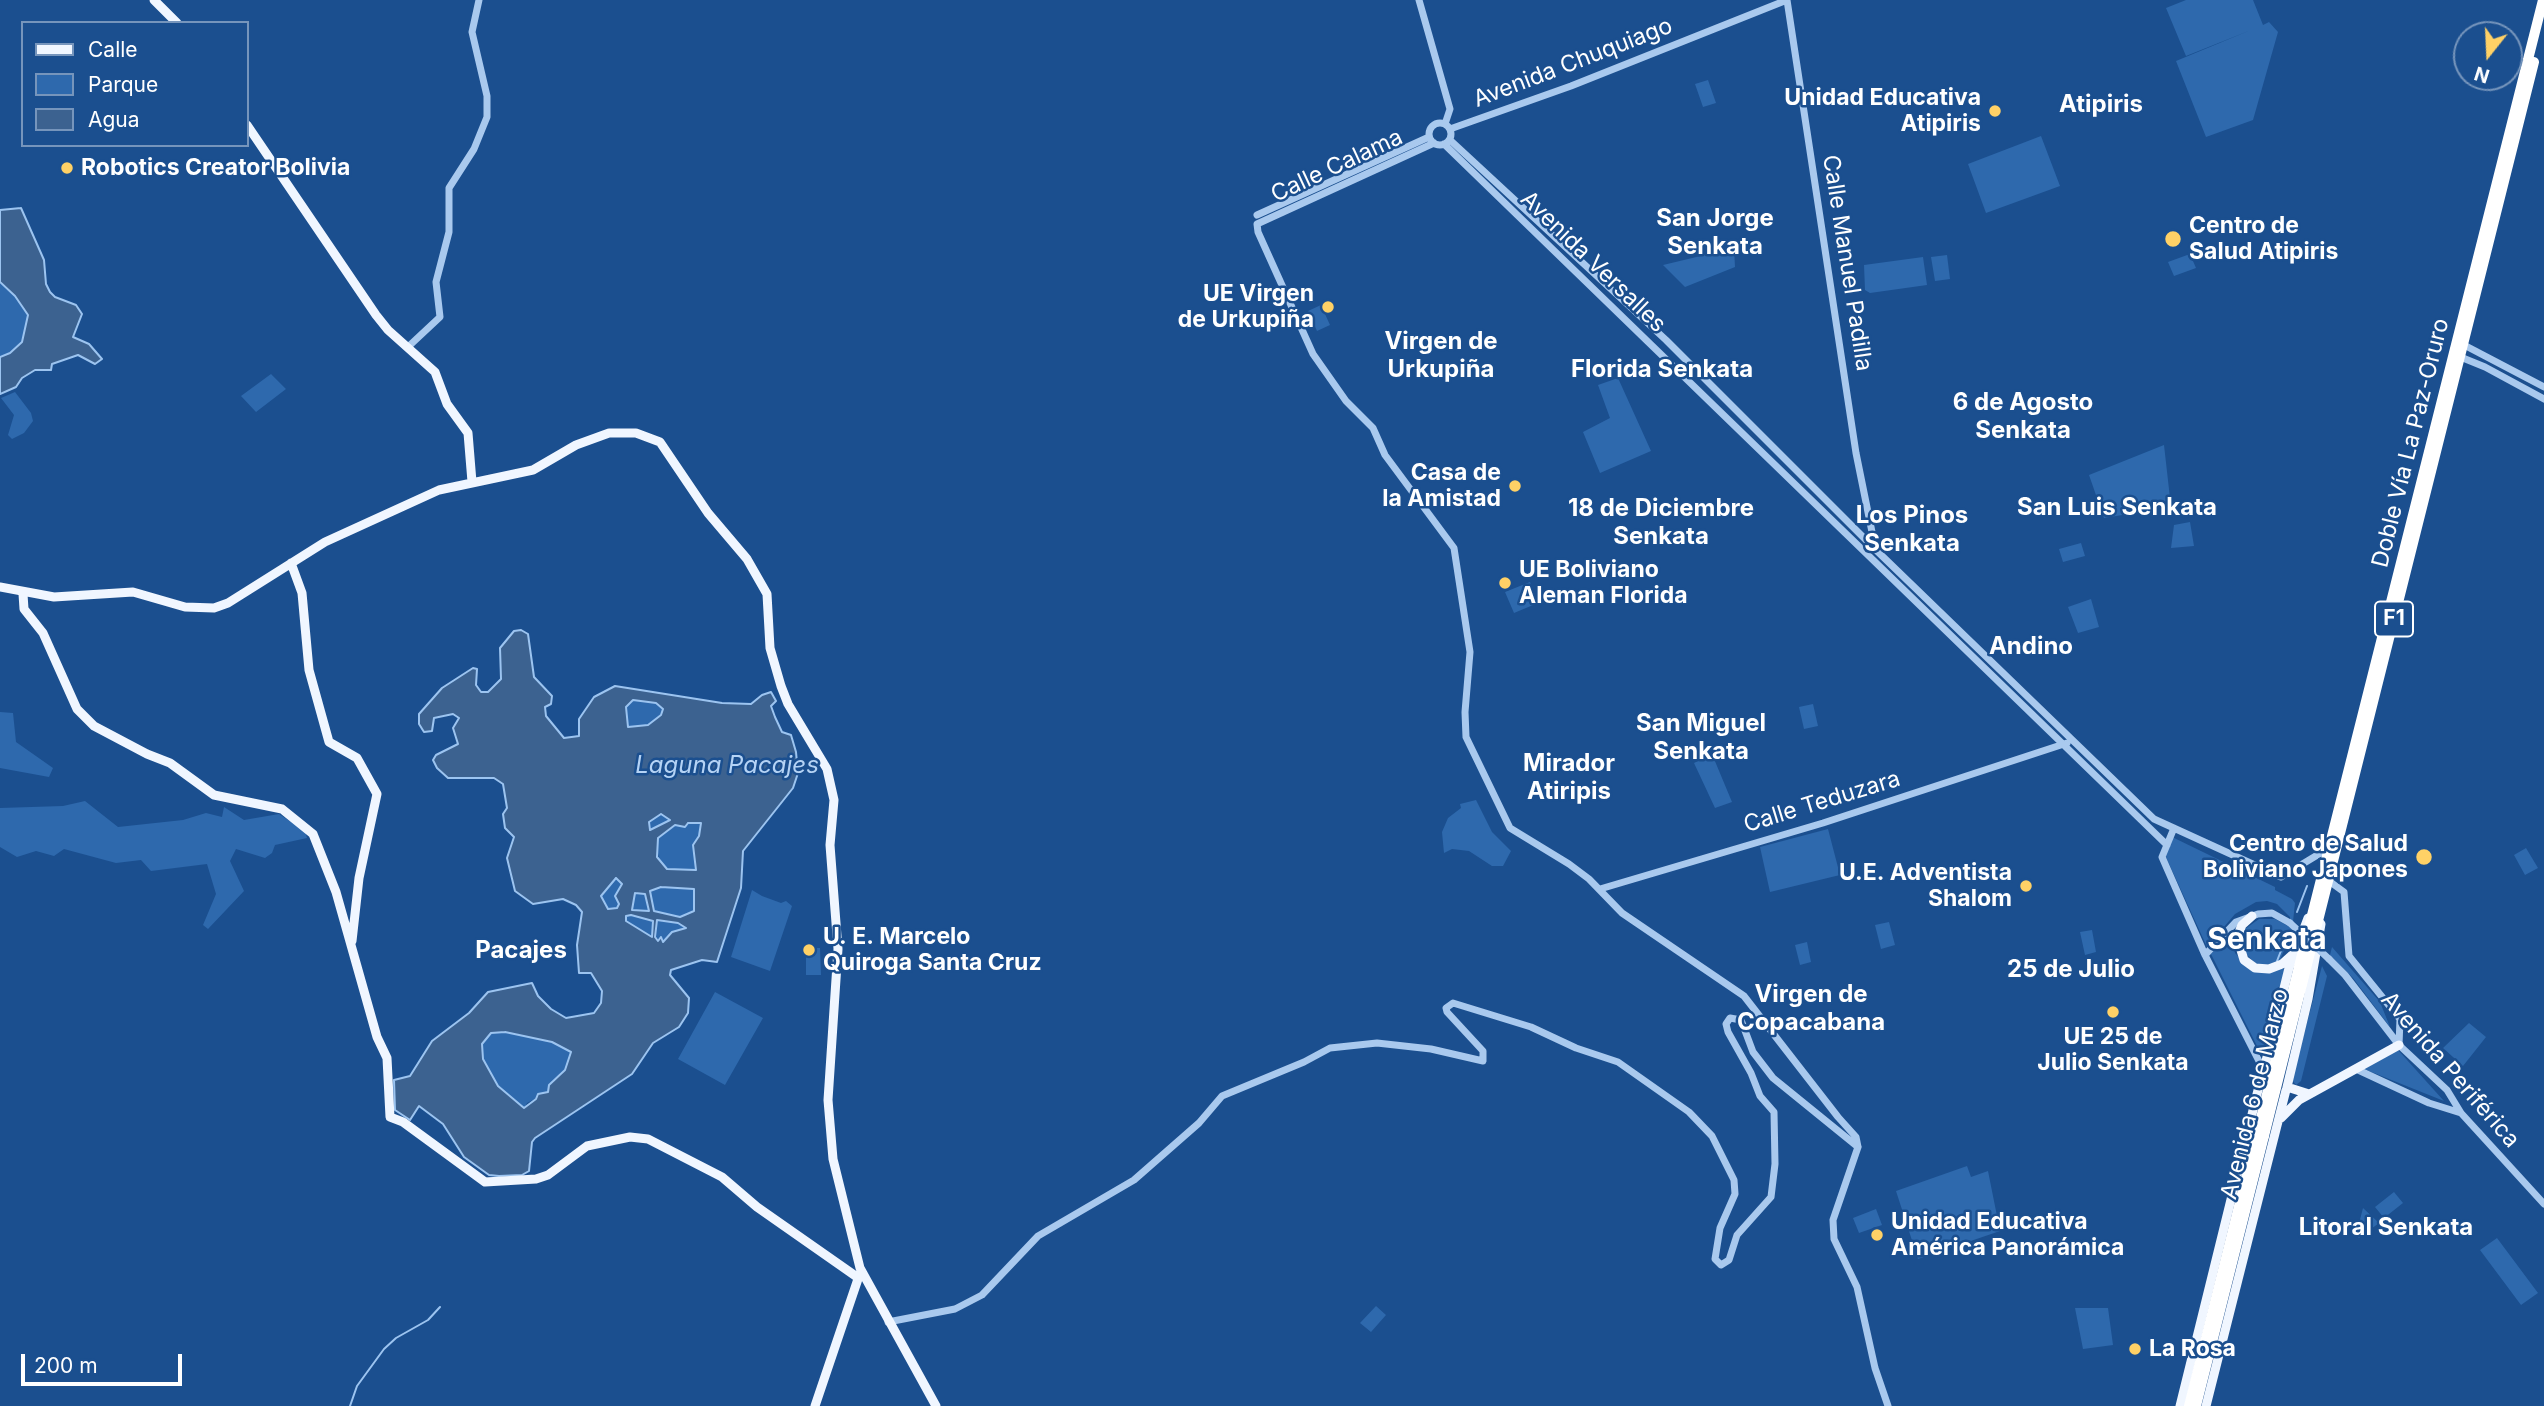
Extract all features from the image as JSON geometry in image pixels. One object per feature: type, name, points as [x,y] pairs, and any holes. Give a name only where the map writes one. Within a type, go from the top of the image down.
[{"type":"highway","name":"Doble Vía La Paz-Oruro","points":[[2320,897],[2329,881],[2543,0]]},
{"type":"highway","name":"Doble Vía La Paz-Oruro","points":[[2320,897],[2329,848],[2457,356],[2464,345],[2544,24]]},
{"type":"highway","name":"Avenida 6 de Marzo","points":[[2189,1406],[2320,897]]},
{"type":"highway","name":"Avenida 6 de Marzo","points":[[2196,1406],[2260,1135]]},
{"type":"main road","points":[[154,0],[175,21]]},
{"type":"main road","points":[[248,126],[376,315],[388,330],[435,372],[447,404],[468,433],[472,482]]},
{"type":"main road","points":[[0,587],[23,594],[54,597],[134,592],[185,607],[205,609],[228,603],[291,563],[412,500],[472,482],[533,470],[576,444],[609,433],[636,433],[660,442],[695,495],[747,559],[767,594],[774,665],[788,704],[817,747],[832,786],[830,845],[838,949],[829,1130],[860,1276],[936,1406]]},
{"type":"main road","points":[[291,563],[302,593],[309,670],[329,742],[357,758],[377,794],[359,878],[351,943]]},
{"type":"main road","points":[[23,594],[24,609],[43,633],[77,709],[94,726],[147,754],[170,762],[214,795],[282,810],[313,834],[324,858],[377,1037],[387,1058],[390,1117],[403,1122],[485,1182],[536,1179],[548,1175],[587,1146],[630,1137],[648,1139],[723,1177],[757,1207],[860,1276]]},
{"type":"main road","name":"Avenida 6 de Marzo","points":[[2180,1406],[2294,953],[2320,897]]},
{"type":"main road","name":"Avenida 6 de Marzo","points":[[2206,1406],[2311,989],[2320,897]]},
{"type":"main road","points":[[2252,916],[2242,925],[2237,937],[2244,960],[2255,968],[2269,969],[2281,964],[2294,953]]},
{"type":"main road","points":[[2277,1126],[2289,1109],[2309,1094],[2399,1045]]},
{"type":"main road","points":[[2280,1073],[2286,1088],[2280,1097],[2270,1098],[2262,1093],[2263,1077],[2280,1073]]},
{"type":"main road","points":[[2286,1088],[2309,1094]]},
{"type":"main road","points":[[815,1406],[860,1276]]},
{"type":"street","points":[[409,346],[440,317],[436,282],[449,232],[449,188],[474,149],[487,117],[487,96],[473,40],[479,0]]},
{"type":"street","points":[[1257,215],[1431,140],[1447,142],[1450,109],[1419,0]]},
{"type":"street","name":"Avenida Chuquiago","points":[[1431,140],[1431,126],[1438,122],[1448,126],[1571,86],[1787,0]]},
{"type":"street","name":"Calle Manuel Padilla","points":[[1787,0],[1856,453],[1874,534],[1867,541]]},
{"type":"street","name":"Calle Calama","points":[[1431,140],[1257,224],[1293,314],[1313,354],[1346,401],[1373,428],[1392,466],[1454,548],[1471,652],[1465,712],[1466,737],[1503,816],[1519,836],[1569,864],[1600,889]]},
{"type":"street","name":"Avenida Versalles","points":[[1447,142],[1665,340],[1867,541],[2154,819],[2281,877],[2329,848]]},
{"type":"street","name":"Avenida Versalles","points":[[1447,142],[2167,845]]},
{"type":"street","points":[[2464,345],[2544,387]]},
{"type":"street","points":[[2457,356],[2515,382],[2544,399]]},
{"type":"street","points":[[2515,382],[2519,373]]},
{"type":"street","points":[[1859,547],[1867,541]]},
{"type":"street","name":"Calle Teduzara","points":[[1600,889],[1823,822],[2073,741]]},
{"type":"street","points":[[2174,828],[2162,857],[2263,1077]]},
{"type":"street","points":[[2329,881],[2344,892],[2348,956],[2400,1019],[2399,1045]]},
{"type":"street","points":[[1600,889],[1622,913],[1726,982],[1754,1005],[1856,1137],[1858,1147],[1833,1220],[1833,1239],[1857,1287],[1888,1406]]},
{"type":"street","name":"Avenida Periférica","points":[[2252,916],[2272,913],[2290,923],[2329,959],[2399,1045],[2447,1090],[2461,1113],[2544,1204]]},
{"type":"street","points":[[2205,955],[2236,922],[2252,916]]},
{"type":"street","points":[[888,1322],[955,1309],[982,1296],[1038,1236],[1134,1180],[1189,1133],[1222,1096],[1304,1062],[1330,1048],[1377,1043],[1431,1049],[1483,1061],[1483,1051],[1447,1012],[1446,1008],[1453,1003],[1531,1027],[1576,1048],[1618,1062],[1689,1112],[1712,1136],[1734,1180],[1735,1194],[1720,1228],[1715,1259],[1721,1265],[1729,1260],[1737,1236],[1771,1197],[1775,1164],[1774,1112],[1760,1096],[1751,1073],[1728,1032],[1727,1024],[1730,1018],[1741,1020],[1753,1052],[1773,1078],[1858,1147]]},
{"type":"street","points":[[2356,1069],[2429,1103],[2461,1113]]},
{"type":"green space","points":[[2186,0],[2253,0],[2263,25],[2269,22],[2278,32],[2253,120],[2206,137],[2176,61],[2251,30],[2186,56],[2166,8]]},
{"type":"green space","points":[[1708,80],[1716,103],[1703,107],[1695,84]]},
{"type":"green space","points":[[2041,136],[2060,186],[1986,213],[1968,164]]},
{"type":"green space","points":[[1734,248],[1735,267],[1685,287],[1663,265]]},
{"type":"green space","points":[[2190,254],[2196,268],[2174,276],[2168,262]]},
{"type":"green space","points":[[1947,255],[1950,279],[1935,281],[1931,257]]},
{"type":"green space","points":[[1923,257],[1927,285],[1870,293],[1865,290],[1864,265]]},
{"type":"green space","points":[[0,282],[15,296],[28,315],[22,342],[5,357],[0,357]]},
{"type":"green space","points":[[1321,305],[1330,325],[1317,331],[1308,311]]},
{"type":"green space","points":[[271,374],[286,389],[256,412],[241,396]]},
{"type":"green space","points":[[1618,378],[1651,451],[1600,473],[1583,432],[1610,418],[1598,385]]},
{"type":"green space","points":[[15,392],[31,413],[33,421],[24,433],[12,439],[8,435],[14,415],[1,398]]},
{"type":"green space","points":[[2164,445],[2171,507],[2104,518],[2089,475]]},
{"type":"green space","points":[[2190,522],[2194,546],[2171,548],[2174,525]]},
{"type":"green space","points":[[2081,543],[2085,556],[2063,562],[2059,549]]},
{"type":"green space","points":[[1530,582],[1538,603],[1514,613],[1505,592]]},
{"type":"green space","points":[[2091,599],[2099,627],[2078,633],[2068,607]]},
{"type":"green space","points":[[633,700],[656,703],[663,709],[661,715],[648,725],[628,727],[626,707]]},
{"type":"green space","points":[[1813,704],[1818,726],[1804,729],[1799,707]]},
{"type":"green space","points":[[0,712],[13,713],[16,742],[53,768],[49,777],[0,768]]},
{"type":"green space","points":[[1712,754],[1732,802],[1715,808],[1694,763]]},
{"type":"green space","points":[[1476,800],[1492,832],[1511,851],[1503,866],[1492,866],[1469,851],[1452,849],[1444,853],[1442,832],[1448,818],[1461,808],[1460,804]]},
{"type":"green space","points":[[85,801],[118,827],[183,820],[206,813],[222,817],[224,807],[244,820],[279,814],[305,831],[307,838],[275,845],[272,853],[265,858],[236,849],[230,861],[244,891],[208,929],[203,925],[216,894],[207,864],[151,871],[141,860],[116,863],[64,849],[54,856],[36,851],[17,857],[0,847],[0,808],[63,806]]},
{"type":"green space","points":[[655,815],[666,815],[670,819],[650,830],[648,822]]},
{"type":"green space","points":[[688,823],[701,823],[699,836],[693,845],[696,870],[667,869],[660,864],[656,842],[659,836],[675,825],[685,827]]},
{"type":"green space","points":[[1828,829],[1840,875],[1770,892],[1760,847]]},
{"type":"green space","points":[[2168,835],[2275,887],[2275,890],[2292,899],[2295,903],[2292,931],[2280,960],[2267,966],[2256,964],[2243,951],[2241,943],[2245,929],[2259,919],[2275,919],[2290,927],[2290,917],[2277,904],[2267,901],[2256,902],[2235,914],[2207,947],[2165,855]]},
{"type":"green space","points":[[2526,848],[2538,868],[2525,875],[2514,855]]},
{"type":"green space","points":[[616,878],[622,884],[615,896],[619,904],[617,908],[608,909],[600,900],[601,895]]},
{"type":"green space","points":[[661,887],[694,889],[694,911],[680,917],[654,911],[650,891]]},
{"type":"green space","points":[[752,890],[781,903],[786,901],[792,906],[770,971],[731,957]]},
{"type":"green space","points":[[635,893],[645,894],[650,911],[632,910]]},
{"type":"green space","points":[[626,916],[653,921],[652,937],[626,921]]},
{"type":"green space","points":[[657,920],[678,923],[686,929],[662,942],[655,937]]},
{"type":"green space","points":[[1889,922],[1895,945],[1881,949],[1875,925]]},
{"type":"green space","points":[[2092,930],[2096,952],[2085,955],[2080,932]]},
{"type":"green space","points":[[2231,934],[2235,953],[2250,968],[2285,969],[2281,986],[2277,988],[2263,1041],[2266,1045],[2261,1054],[2211,954]]},
{"type":"green space","points":[[1807,942],[1811,962],[1800,965],[1795,945]]},
{"type":"green space","points":[[2332,947],[2380,1002],[2390,1027],[2353,978],[2330,955]]},
{"type":"green space","points":[[806,948],[820,948],[821,975],[806,975]]},
{"type":"green space","points":[[2322,966],[2327,976],[2301,1081],[2296,1085],[2292,1080]]},
{"type":"green space","points":[[715,992],[763,1018],[725,1085],[678,1059]]},
{"type":"green space","points":[[2469,1023],[2486,1037],[2463,1066],[2443,1048]]},
{"type":"green space","points":[[505,1032],[552,1042],[571,1052],[565,1070],[550,1085],[548,1092],[527,1103],[524,1109],[498,1086],[483,1059],[482,1044],[491,1033]]},
{"type":"green space","points":[[2398,1050],[2444,1101],[2364,1069]]},
{"type":"green space","points":[[1967,1166],[1971,1177],[1988,1171],[2000,1231],[1918,1259],[1896,1191]]},
{"type":"green space","points":[[2394,1192],[2403,1203],[2384,1218],[2375,1207]]},
{"type":"green space","points":[[2363,1208],[2379,1223],[2359,1238],[2356,1235]]},
{"type":"green space","points":[[1876,1209],[1882,1225],[1859,1233],[1853,1218]]},
{"type":"green space","points":[[2497,1238],[2538,1293],[2521,1305],[2480,1250]]},
{"type":"green space","points":[[1376,1306],[1386,1315],[1371,1332],[1360,1323]]},
{"type":"green space","points":[[2075,1308],[2108,1308],[2113,1345],[2083,1349]]},
{"type":"water","points":[[21,208],[44,260],[46,284],[50,292],[55,297],[76,305],[82,314],[73,337],[89,344],[102,359],[95,364],[78,355],[52,364],[51,370],[35,370],[22,378],[16,387],[0,394],[0,357],[10,353],[22,342],[28,315],[15,296],[0,282],[0,210]]},
{"type":"water","name":"Laguna Pacajes","points":[[521,630],[528,634],[534,677],[552,696],[551,704],[545,707],[546,716],[564,738],[579,736],[579,719],[594,697],[615,686],[722,703],[751,704],[771,692],[776,701],[771,706],[775,717],[782,732],[791,735],[798,773],[793,788],[743,851],[741,888],[717,962],[702,960],[671,970],[670,975],[689,998],[688,1013],[679,1027],[653,1043],[632,1074],[535,1138],[532,1142],[529,1171],[522,1175],[499,1176],[489,1175],[464,1157],[443,1124],[419,1106],[410,1120],[395,1110],[394,1080],[410,1076],[432,1041],[469,1013],[488,992],[532,983],[538,996],[551,1009],[566,1018],[594,1013],[601,1003],[602,991],[591,973],[579,973],[577,945],[582,912],[576,905],[563,899],[533,904],[515,891],[507,858],[514,837],[505,828],[503,814],[507,808],[503,784],[494,778],[448,778],[437,768],[433,760],[436,755],[458,744],[453,728],[459,718],[453,714],[434,718],[432,731],[424,732],[419,724],[419,714],[442,688],[473,668],[477,669],[476,685],[481,692],[488,692],[501,679],[500,648],[514,631]],"holes":[[[633,700],[656,703],[663,709],[661,715],[648,725],[628,727],[626,707]],[[661,814],[670,820],[650,830],[649,822]],[[688,823],[701,823],[699,836],[693,845],[696,870],[667,869],[657,857],[658,838],[675,825],[685,827]],[[616,878],[622,884],[615,896],[619,904],[617,908],[608,909],[601,896]],[[661,887],[694,889],[694,911],[680,917],[654,911],[650,891]],[[635,893],[645,894],[649,911],[632,910]],[[631,915],[653,921],[652,937],[626,921],[626,916]],[[657,920],[678,923],[686,928],[672,932],[663,942],[661,937],[658,941],[655,937]],[[505,1032],[552,1042],[571,1052],[565,1070],[549,1085],[548,1092],[538,1094],[536,1099],[524,1108],[498,1086],[483,1059],[482,1044],[491,1033]]]},
{"type":"waterway","points":[[2297,912],[2307,886]]},
{"type":"waterway","points":[[2277,961],[2286,938]]},
{"type":"waterway","points":[[350,1406],[357,1386],[384,1349],[396,1338],[428,1320],[440,1307]]},
{"type":"place","name":"Unidad Educativa Atipiris","points":[[1995,111]]},
{"type":"place","name":"Robotics Creator Bolivia","points":[[67,168]]},
{"type":"place","name":"Centro de Salud Atipiris","points":[[2173,239]]},
{"type":"place","name":"UE Virgen de Urkupiña","points":[[1328,307]]},
{"type":"place","name":"Casa de la Amistad","points":[[1515,486]]},
{"type":"place","name":"UE Boliviano Aleman Florida","points":[[1505,583]]},
{"type":"place","name":"Centro de Salud Boliviano Japones","points":[[2424,857]]},
{"type":"place","name":"U.E. Adventista Shalom","points":[[2026,886]]},
{"type":"place","name":"U. E. Marcelo Quiroga Santa Cruz","points":[[809,950]]},
{"type":"place","name":"UE 25 de Julio Senkata","points":[[2113,1012]]},
{"type":"place","name":"Unidad Educativa América Panorámica","points":[[1877,1235]]},
{"type":"place","name":"La Rosa","points":[[2135,1349]]},
{"type":"district","name":"Atipiris","points":[[2101,105]]},
{"type":"district","name":"San Jorge Senkata","points":[[1715,233]]},
{"type":"district","name":"Virgen de Urkupiña","points":[[1441,356]]},
{"type":"district","name":"Florida Senkata","points":[[1662,370]]},
{"type":"district","name":"6 de Agosto Senkata","points":[[2023,417]]},
{"type":"district","name":"San Luis Senkata","points":[[2117,508]]},
{"type":"district","name":"18 de Diciembre Senkata","points":[[1661,523]]},
{"type":"district","name":"Los Pinos Senkata","points":[[1912,530]]},
{"type":"district","name":"Andino","points":[[2031,647]]},
{"type":"district","name":"San Miguel Senkata","points":[[1701,738]]},
{"type":"district","name":"Mirador Atiripis","points":[[1569,778]]},
{"type":"district","name":"Senkata","points":[[2267,940]]},
{"type":"district","name":"Pacajes","points":[[521,951]]},
{"type":"district","name":"25 de Julio","points":[[2071,970]]},
{"type":"district","name":"Virgen de Copacabana","points":[[1811,1009]]},
{"type":"district","name":"Litoral Senkata","points":[[2386,1228]]}]
